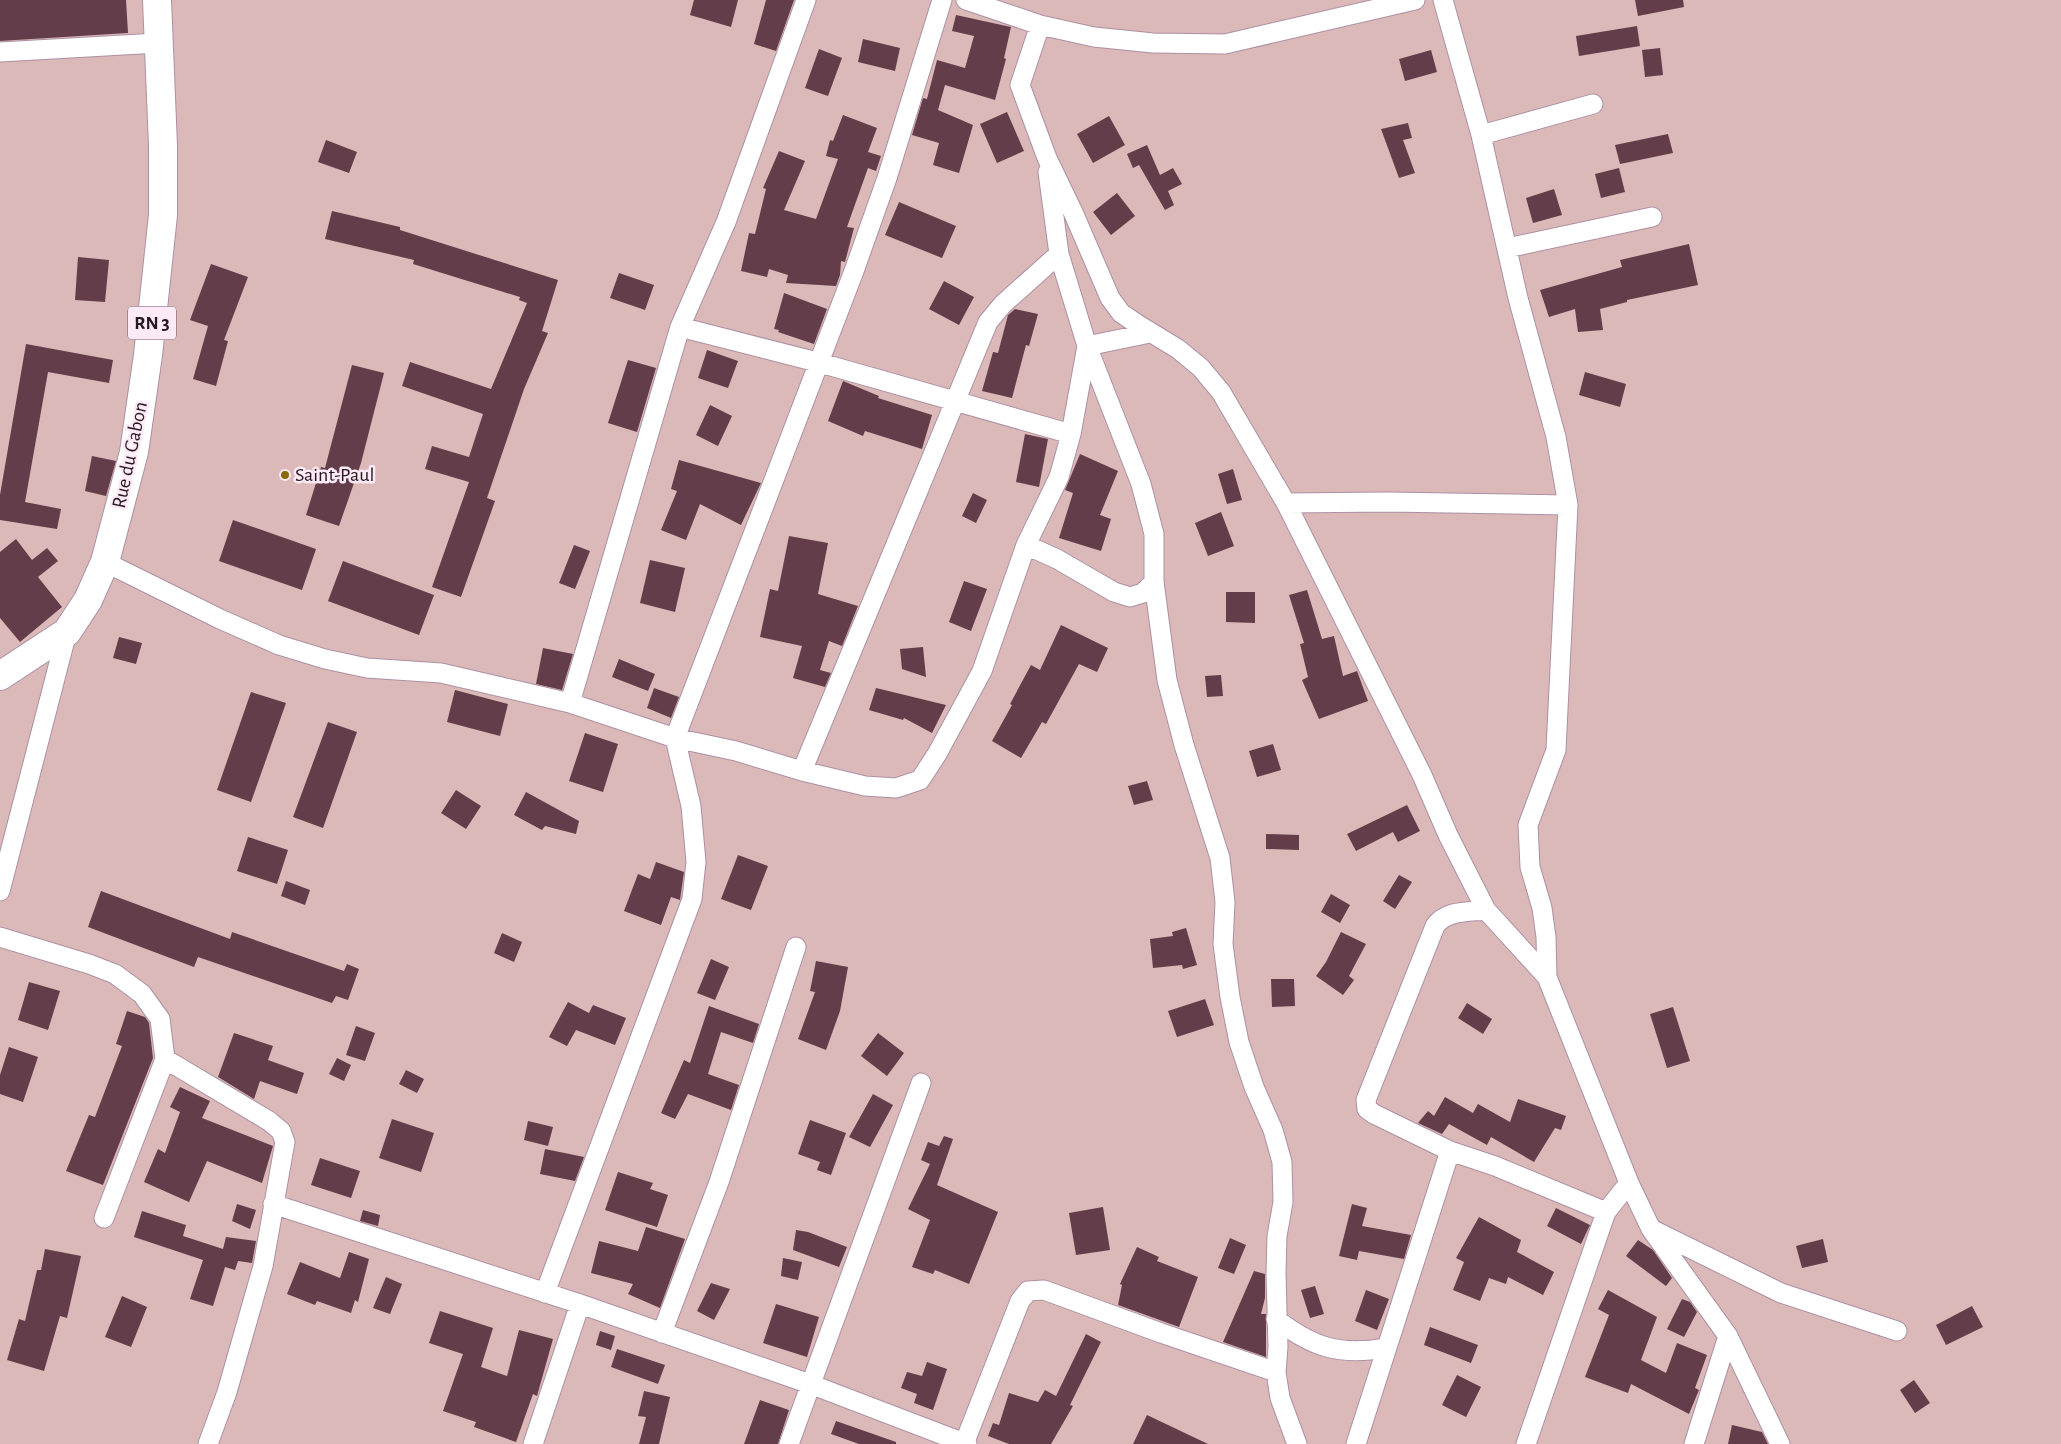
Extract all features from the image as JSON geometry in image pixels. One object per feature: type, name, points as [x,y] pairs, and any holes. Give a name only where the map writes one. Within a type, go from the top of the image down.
[{"type":"highway","name":"Rue du Gabon","points":[[67,632],[88,600],[106,562],[134,452],[148,355],[163,215],[163,146],[157,0]]},
{"type":"highway","name":"RN 3","points":[[0,676],[67,632]]},
{"type":"street","points":[[570,703],[680,327],[726,222],[806,0]]},
{"type":"street","points":[[545,1293],[692,899],[696,862],[692,816],[675,738],[817,362],[854,271],[886,178],[942,0]]},
{"type":"street","points":[[966,0],[1040,25],[1094,38],[1153,43],[1225,44],[1415,0]]},
{"type":"street","points":[[1443,0],[1481,135],[1507,248],[1556,437],[1568,505],[1556,750],[1528,825],[1530,867],[1542,908],[1546,937],[1547,977]]},
{"type":"street","points":[[1040,25],[1020,85],[1047,158],[1073,212],[1110,298],[1121,313],[1189,359],[1221,392],[1286,503],[1422,775],[1448,835],[1486,910],[1547,977],[1630,1183],[1651,1229],[1728,1336],[1780,1444]]},
{"type":"street","points":[[0,52],[158,43]]},
{"type":"street","points":[[1481,135],[1593,104]]},
{"type":"street","points":[[1047,158],[1059,254],[1088,346],[1141,484],[1154,534],[1154,582],[1166,680],[1184,745],[1220,858],[1225,902],[1223,944],[1230,997],[1239,1042],[1254,1087],[1273,1130],[1282,1162],[1283,1202],[1277,1236],[1276,1319],[1278,1347],[1276,1372],[1280,1398],[1297,1444]]},
{"type":"street","points":[[1507,248],[1652,217]]},
{"type":"street","points":[[802,771],[988,322],[1002,304],[1059,254]]},
{"type":"street","points":[[680,327],[817,362],[1071,434]]},
{"type":"street","points":[[1088,346],[1150,333]]},
{"type":"street","points":[[106,562],[220,619],[279,645],[367,668],[441,673],[570,703],[675,738],[736,751],[802,771],[865,786],[896,788],[920,780],[937,754],[982,671],[1026,545],[1059,477],[1071,434],[1088,346]]},
{"type":"street","points":[[1286,503],[1388,502],[1568,505]]},
{"type":"street","points":[[1026,545],[1057,559],[1114,592],[1130,597],[1142,593],[1154,582]]},
{"type":"street","name":"Rue du Gabon","points":[[0,891],[67,632]]},
{"type":"street","points":[[1486,910],[1448,915],[1440,918],[1435,926],[1366,1100],[1367,1109],[1450,1151],[1495,1166],[1606,1212]]},
{"type":"street","points":[[0,938],[89,964],[115,974],[142,994],[160,1020],[165,1059],[104,1218]]},
{"type":"street","points":[[662,1333],[719,1182],[796,947]]},
{"type":"street","points":[[165,1059],[269,1121],[281,1131],[285,1142],[263,1266],[227,1392],[208,1444]]},
{"type":"street","points":[[789,1444],[921,1083]]},
{"type":"street","points":[[1356,1444],[1385,1348],[1450,1151]]},
{"type":"street","points":[[1526,1444],[1606,1212],[1630,1183]]},
{"type":"street","points":[[273,1204],[580,1304],[810,1384],[965,1444],[1020,1301],[1028,1291],[1044,1290],[1276,1372]]},
{"type":"street","points":[[1651,1229],[1691,1247],[1781,1293],[1897,1331]]},
{"type":"street","points":[[534,1444],[580,1304]]},
{"type":"street","points":[[1276,1319],[1296,1334],[1321,1347],[1360,1352],[1385,1348]]},
{"type":"street","points":[[1694,1444],[1728,1336]]},
{"type":"shaded area","points":[[0,0],[2061,0],[2061,1444],[0,1444]]},
{"type":"building","points":[[0,0],[126,0],[128,33],[0,41]]},
{"type":"building","points":[[694,0],[738,0],[731,27],[690,15]]},
{"type":"building","points":[[766,0],[794,0],[776,51],[754,44]]},
{"type":"building","points":[[1635,0],[1683,0],[1684,7],[1638,16]]},
{"type":"building","points":[[956,15],[1011,27],[1004,58],[1006,59],[995,100],[945,85],[938,110],[973,125],[959,173],[933,165],[939,143],[912,135],[923,98],[927,99],[937,60],[965,68],[974,36],[952,31]]},
{"type":"building","points":[[1637,26],[1640,46],[1579,56],[1576,36]]},
{"type":"building","points":[[863,39],[900,48],[895,71],[858,62]]},
{"type":"building","points":[[1660,48],[1663,75],[1645,77],[1642,50]]},
{"type":"building","points":[[819,49],[842,58],[828,96],[805,88]]},
{"type":"building","points":[[1431,50],[1437,72],[1405,81],[1399,59]]},
{"type":"building","points":[[1007,112],[1024,151],[997,163],[980,124]]},
{"type":"building","points":[[843,115],[877,128],[868,152],[881,156],[876,171],[868,168],[847,227],[854,228],[845,262],[841,261],[840,275],[836,286],[786,283],[788,275],[769,269],[767,277],[741,271],[749,233],[755,234],[766,189],[763,188],[779,151],[805,161],[784,210],[816,219],[838,159],[826,156],[830,140],[833,141]]},
{"type":"building","points":[[1109,116],[1125,145],[1093,163],[1077,134]]},
{"type":"building","points":[[1408,123],[1412,138],[1403,140],[1415,173],[1399,178],[1381,129]]},
{"type":"building","points":[[1668,134],[1673,153],[1620,164],[1615,145]]},
{"type":"building","points":[[326,140],[357,152],[349,173],[318,162]]},
{"type":"building","points":[[1147,145],[1160,175],[1173,168],[1182,184],[1168,191],[1174,205],[1165,210],[1139,165],[1133,168],[1127,154]]},
{"type":"building","points":[[1619,168],[1625,192],[1601,198],[1595,174]]},
{"type":"building","points":[[1554,189],[1562,215],[1533,223],[1526,198]]},
{"type":"building","points":[[1117,193],[1135,216],[1111,235],[1093,212]]},
{"type":"building","points":[[899,202],[956,226],[942,258],[885,235]]},
{"type":"building","points":[[332,211],[400,227],[400,230],[558,280],[542,331],[548,333],[524,389],[487,498],[495,501],[461,597],[432,587],[469,482],[425,469],[432,446],[469,457],[483,414],[402,386],[410,362],[491,389],[527,303],[519,300],[520,297],[413,264],[414,260],[325,239]]},
{"type":"building","points":[[1689,244],[1698,285],[1627,300],[1627,302],[1600,309],[1603,330],[1578,332],[1575,309],[1549,317],[1540,290],[1622,267],[1620,260]]},
{"type":"building","points":[[78,257],[109,260],[105,302],[75,300]]},
{"type":"building","points":[[211,264],[248,277],[224,340],[228,341],[216,386],[193,379],[208,326],[190,320]]},
{"type":"building","points":[[619,273],[654,285],[645,310],[610,298]]},
{"type":"building","points":[[944,281],[974,297],[959,325],[929,309]]},
{"type":"building","points":[[784,293],[827,309],[814,344],[774,329]]},
{"type":"building","points":[[1015,309],[1038,314],[1029,346],[1026,345],[1012,398],[982,391],[993,352],[998,353],[1008,315]]},
{"type":"building","points":[[26,344],[113,360],[109,383],[48,372],[25,502],[61,509],[57,529],[0,520],[0,495]]},
{"type":"building","points":[[707,350],[738,361],[728,388],[698,378]]},
{"type":"building","points":[[628,360],[656,368],[637,432],[608,423]]},
{"type":"building","points":[[352,365],[384,373],[361,463],[339,526],[306,515],[321,467],[325,468]]},
{"type":"building","points":[[1585,372],[1626,384],[1620,407],[1579,395]]},
{"type":"building","points":[[843,381],[879,396],[878,398],[932,415],[922,449],[865,431],[863,436],[828,421]]},
{"type":"building","points":[[710,405],[732,416],[718,446],[696,435]]},
{"type":"building","points":[[1025,434],[1048,439],[1039,487],[1016,482]]},
{"type":"building","points":[[1080,454],[1118,471],[1100,515],[1111,519],[1101,551],[1059,538],[1073,493],[1065,490]]},
{"type":"building","points":[[92,456],[116,461],[106,496],[85,491]]},
{"type":"building","points":[[679,460],[761,483],[741,525],[700,504],[686,540],[661,530],[677,491],[671,489]]},
{"type":"building","points":[[1233,469],[1242,500],[1227,504],[1218,474]]},
{"type":"building","points":[[973,493],[987,500],[976,523],[962,516]]},
{"type":"building","points":[[1221,512],[1234,546],[1208,556],[1195,523]]},
{"type":"building","points":[[233,520],[316,549],[302,590],[219,561]]},
{"type":"building","points":[[789,536],[828,543],[818,594],[858,606],[842,646],[829,641],[820,670],[831,673],[825,687],[793,678],[802,646],[760,637],[770,589],[778,591]]},
{"type":"building","points":[[16,539],[32,560],[47,548],[58,561],[38,577],[62,607],[20,642],[0,618],[0,552]]},
{"type":"building","points":[[574,545],[590,551],[575,589],[559,583]]},
{"type":"building","points":[[650,560],[685,568],[675,612],[640,603]]},
{"type":"building","points":[[343,561],[434,595],[419,635],[328,601]]},
{"type":"building","points":[[964,581],[987,589],[971,631],[949,622]]},
{"type":"building","points":[[1307,590],[1322,639],[1334,636],[1343,676],[1357,671],[1368,701],[1319,719],[1302,680],[1308,677],[1300,644],[1304,643],[1289,595]]},
{"type":"building","points":[[1226,592],[1255,592],[1255,623],[1226,622]]},
{"type":"building","points":[[1061,625],[1108,648],[1097,672],[1079,664],[1046,724],[1042,722],[1021,758],[992,741],[1031,665],[1040,670]]},
{"type":"building","points":[[119,637],[142,643],[136,664],[113,658]]},
{"type":"building","points":[[923,647],[926,677],[902,669],[900,649]]},
{"type":"building","points":[[543,648],[573,654],[562,690],[536,684]]},
{"type":"building","points":[[619,659],[655,674],[648,691],[612,677]]},
{"type":"building","points":[[1221,675],[1223,696],[1207,697],[1205,676]]},
{"type":"building","points":[[654,688],[679,697],[671,718],[647,708]]},
{"type":"building","points":[[876,688],[946,705],[932,733],[904,718],[903,720],[869,710]]},
{"type":"building","points":[[455,690],[508,704],[500,736],[447,722]]},
{"type":"building","points":[[251,692],[286,703],[251,802],[217,790]]},
{"type":"building","points":[[328,722],[357,732],[323,828],[293,817]]},
{"type":"building","points":[[585,733],[618,744],[603,792],[569,781]]},
{"type":"building","points":[[1273,744],[1281,770],[1257,777],[1249,751]]},
{"type":"building","points":[[1147,781],[1153,800],[1134,805],[1128,786]]},
{"type":"building","points":[[456,790],[481,806],[466,829],[441,813]]},
{"type":"building","points":[[526,792],[579,821],[576,834],[545,826],[542,830],[514,815]]},
{"type":"building","points":[[1407,805],[1420,831],[1398,842],[1393,832],[1356,851],[1347,834]]},
{"type":"building","points":[[1266,834],[1299,835],[1299,850],[1266,849]]},
{"type":"building","points":[[248,837],[288,850],[277,884],[237,871]]},
{"type":"building","points":[[738,855],[768,866],[751,910],[721,899]]},
{"type":"building","points":[[656,862],[684,872],[680,900],[671,897],[661,925],[624,911],[638,874],[650,879]]},
{"type":"building","points":[[1399,875],[1412,882],[1395,909],[1383,901]]},
{"type":"building","points":[[286,881],[310,890],[305,905],[281,896]]},
{"type":"building","points":[[101,891],[230,939],[232,932],[344,971],[347,964],[359,969],[348,1000],[336,996],[332,1003],[198,957],[194,967],[88,927]]},
{"type":"building","points":[[1331,894],[1350,905],[1340,923],[1321,912]]},
{"type":"building","points":[[1186,928],[1197,965],[1183,969],[1182,965],[1153,968],[1150,939],[1173,936],[1172,932]]},
{"type":"building","points":[[1341,932],[1366,944],[1349,976],[1354,980],[1343,995],[1316,976],[1326,962]]},
{"type":"building","points":[[502,933],[522,942],[514,962],[494,953]]},
{"type":"building","points":[[711,959],[729,967],[715,1000],[697,993]]},
{"type":"building","points":[[816,961],[848,967],[840,1011],[826,1050],[798,1039],[815,992],[810,991]]},
{"type":"building","points":[[1271,979],[1294,979],[1295,1006],[1272,1007]]},
{"type":"building","points":[[29,982],[60,991],[48,1030],[18,1020]]},
{"type":"building","points":[[1205,999],[1214,1025],[1177,1037],[1168,1011]]},
{"type":"building","points":[[568,1002],[589,1013],[593,1005],[626,1018],[615,1045],[576,1030],[567,1046],[549,1037]]},
{"type":"building","points":[[1467,1003],[1492,1019],[1483,1034],[1458,1018]]},
{"type":"building","points":[[709,1006],[759,1024],[753,1043],[721,1032],[708,1074],[739,1085],[731,1110],[688,1094],[675,1119],[661,1113],[684,1060],[690,1063]]},
{"type":"building","points":[[1673,1007],[1690,1061],[1667,1068],[1650,1014]]},
{"type":"building","points":[[127,1011],[145,1017],[149,1023],[153,1058],[103,1185],[66,1171],[89,1115],[95,1117],[122,1046],[116,1044]]},
{"type":"building","points":[[356,1026],[375,1033],[365,1061],[346,1055]]},
{"type":"building","points":[[234,1033],[273,1046],[268,1060],[304,1073],[297,1094],[260,1081],[254,1099],[218,1077]]},
{"type":"building","points":[[878,1033],[904,1053],[887,1076],[861,1056]]},
{"type":"building","points":[[9,1047],[38,1057],[23,1102],[0,1094],[0,1075]]},
{"type":"building","points":[[337,1058],[351,1065],[344,1081],[329,1074]]},
{"type":"building","points":[[406,1070],[424,1079],[417,1093],[399,1084]]},
{"type":"building","points":[[180,1087],[210,1101],[202,1118],[273,1146],[262,1183],[207,1161],[189,1202],[144,1182],[158,1149],[165,1153],[180,1112],[170,1107]]},
{"type":"building","points":[[873,1094],[893,1105],[870,1147],[849,1137]]},
{"type":"building","points":[[1445,1097],[1473,1113],[1478,1104],[1510,1122],[1518,1099],[1566,1116],[1561,1130],[1555,1128],[1534,1162],[1491,1137],[1487,1145],[1449,1124],[1442,1134],[1418,1123],[1428,1111],[1434,1116]]},
{"type":"building","points":[[392,1119],[434,1133],[421,1172],[379,1158]]},
{"type":"building","points":[[810,1120],[846,1133],[831,1175],[817,1170],[820,1162],[798,1154]]},
{"type":"building","points":[[528,1121],[553,1127],[548,1146],[524,1140]]},
{"type":"building","points":[[944,1136],[953,1139],[937,1185],[998,1212],[969,1284],[935,1270],[933,1274],[912,1267],[930,1220],[908,1209],[930,1164],[921,1160],[928,1142],[939,1146]]},
{"type":"building","points":[[545,1149],[584,1157],[575,1181],[540,1174]]},
{"type":"building","points":[[320,1158],[360,1171],[351,1198],[311,1185]]},
{"type":"building","points":[[618,1172],[653,1183],[650,1189],[668,1195],[657,1227],[605,1210]]},
{"type":"building","points":[[237,1204],[256,1210],[250,1229],[232,1221]]},
{"type":"building","points":[[1352,1204],[1367,1208],[1362,1226],[1411,1235],[1404,1259],[1359,1251],[1357,1260],[1339,1256]]},
{"type":"building","points":[[1103,1207],[1110,1250],[1076,1255],[1069,1213]]},
{"type":"building","points":[[1556,1208],[1590,1225],[1581,1244],[1547,1226]]},
{"type":"building","points":[[363,1210],[380,1215],[378,1226],[360,1221]]},
{"type":"building","points":[[142,1211],[186,1225],[183,1236],[223,1249],[226,1237],[256,1241],[252,1263],[238,1261],[235,1270],[225,1267],[213,1306],[190,1299],[203,1260],[134,1237]]},
{"type":"building","points":[[1479,1217],[1521,1240],[1517,1252],[1554,1272],[1543,1295],[1508,1277],[1506,1284],[1489,1278],[1480,1301],[1453,1290],[1464,1262],[1456,1258]]},
{"type":"building","points":[[646,1227],[685,1239],[660,1308],[628,1294],[633,1284],[591,1273],[599,1241],[638,1251]]},
{"type":"building","points":[[796,1230],[808,1232],[847,1247],[839,1267],[793,1250]]},
{"type":"building","points":[[1230,1238],[1246,1245],[1234,1274],[1218,1268]]},
{"type":"building","points":[[1823,1239],[1828,1262],[1802,1268],[1796,1246]]},
{"type":"building","points":[[1638,1240],[1653,1250],[1672,1278],[1666,1286],[1626,1256]]},
{"type":"building","points":[[1137,1247],[1159,1257],[1157,1261],[1198,1277],[1179,1327],[1118,1305],[1122,1285],[1120,1284]]},
{"type":"building","points":[[45,1249],[81,1256],[67,1318],[60,1316],[44,1371],[7,1360],[19,1319],[25,1321],[37,1270],[41,1270]]},
{"type":"building","points":[[349,1252],[369,1259],[358,1302],[355,1300],[351,1313],[317,1301],[315,1305],[287,1294],[300,1262],[340,1278]]},
{"type":"building","points":[[783,1258],[802,1262],[798,1280],[781,1276]]},
{"type":"building","points":[[1254,1271],[1265,1274],[1265,1298],[1261,1314],[1266,1314],[1266,1357],[1223,1342]]},
{"type":"building","points":[[386,1277],[402,1284],[390,1314],[373,1308]]},
{"type":"building","points":[[711,1283],[730,1289],[714,1320],[697,1311]]},
{"type":"building","points":[[1315,1286],[1324,1314],[1310,1318],[1301,1290]]},
{"type":"building","points":[[1366,1290],[1389,1299],[1377,1330],[1355,1321]]},
{"type":"building","points":[[1608,1290],[1657,1317],[1641,1360],[1666,1373],[1677,1343],[1707,1355],[1695,1388],[1699,1390],[1689,1414],[1631,1384],[1628,1393],[1585,1377],[1609,1315],[1598,1309]]},
{"type":"building","points":[[122,1296],[147,1307],[131,1347],[105,1337]]},
{"type":"building","points":[[1682,1299],[1690,1302],[1697,1312],[1684,1337],[1667,1329]]},
{"type":"building","points":[[776,1304],[819,1317],[807,1357],[763,1343]]},
{"type":"building","points":[[1972,1306],[1983,1327],[1946,1345],[1936,1325]]},
{"type":"building","points":[[440,1311],[493,1328],[481,1367],[507,1376],[519,1330],[553,1339],[537,1396],[533,1394],[516,1442],[474,1427],[476,1422],[443,1411],[463,1354],[429,1343]]},
{"type":"building","points":[[1430,1327],[1478,1345],[1471,1363],[1424,1345]]},
{"type":"building","points":[[600,1331],[615,1336],[611,1350],[596,1345]]},
{"type":"building","points":[[1086,1334],[1101,1342],[1070,1405],[1073,1406],[1051,1444],[1009,1444],[988,1436],[993,1423],[999,1425],[1009,1393],[1038,1402],[1045,1390],[1056,1396]]},
{"type":"building","points":[[617,1349],[665,1365],[658,1384],[611,1367]]},
{"type":"building","points":[[927,1362],[947,1369],[933,1410],[914,1403],[917,1394],[901,1388],[907,1372],[922,1376]]},
{"type":"building","points":[[1457,1375],[1481,1387],[1466,1417],[1442,1405]]},
{"type":"building","points":[[1914,1380],[1930,1403],[1915,1413],[1900,1390]]},
{"type":"building","points":[[644,1391],[670,1397],[659,1444],[639,1444],[646,1417],[638,1416]]},
{"type":"building","points":[[760,1400],[789,1410],[778,1444],[744,1444]]},
{"type":"building","points":[[1147,1415],[1208,1444],[1133,1444]]},
{"type":"building","points":[[836,1421],[896,1442],[896,1444],[859,1444],[831,1434]]},
{"type":"building","points":[[1732,1425],[1762,1432],[1768,1444],[1728,1444]]},
{"type":"place","name":"Saint-Paul","points":[[285,475]]}]
